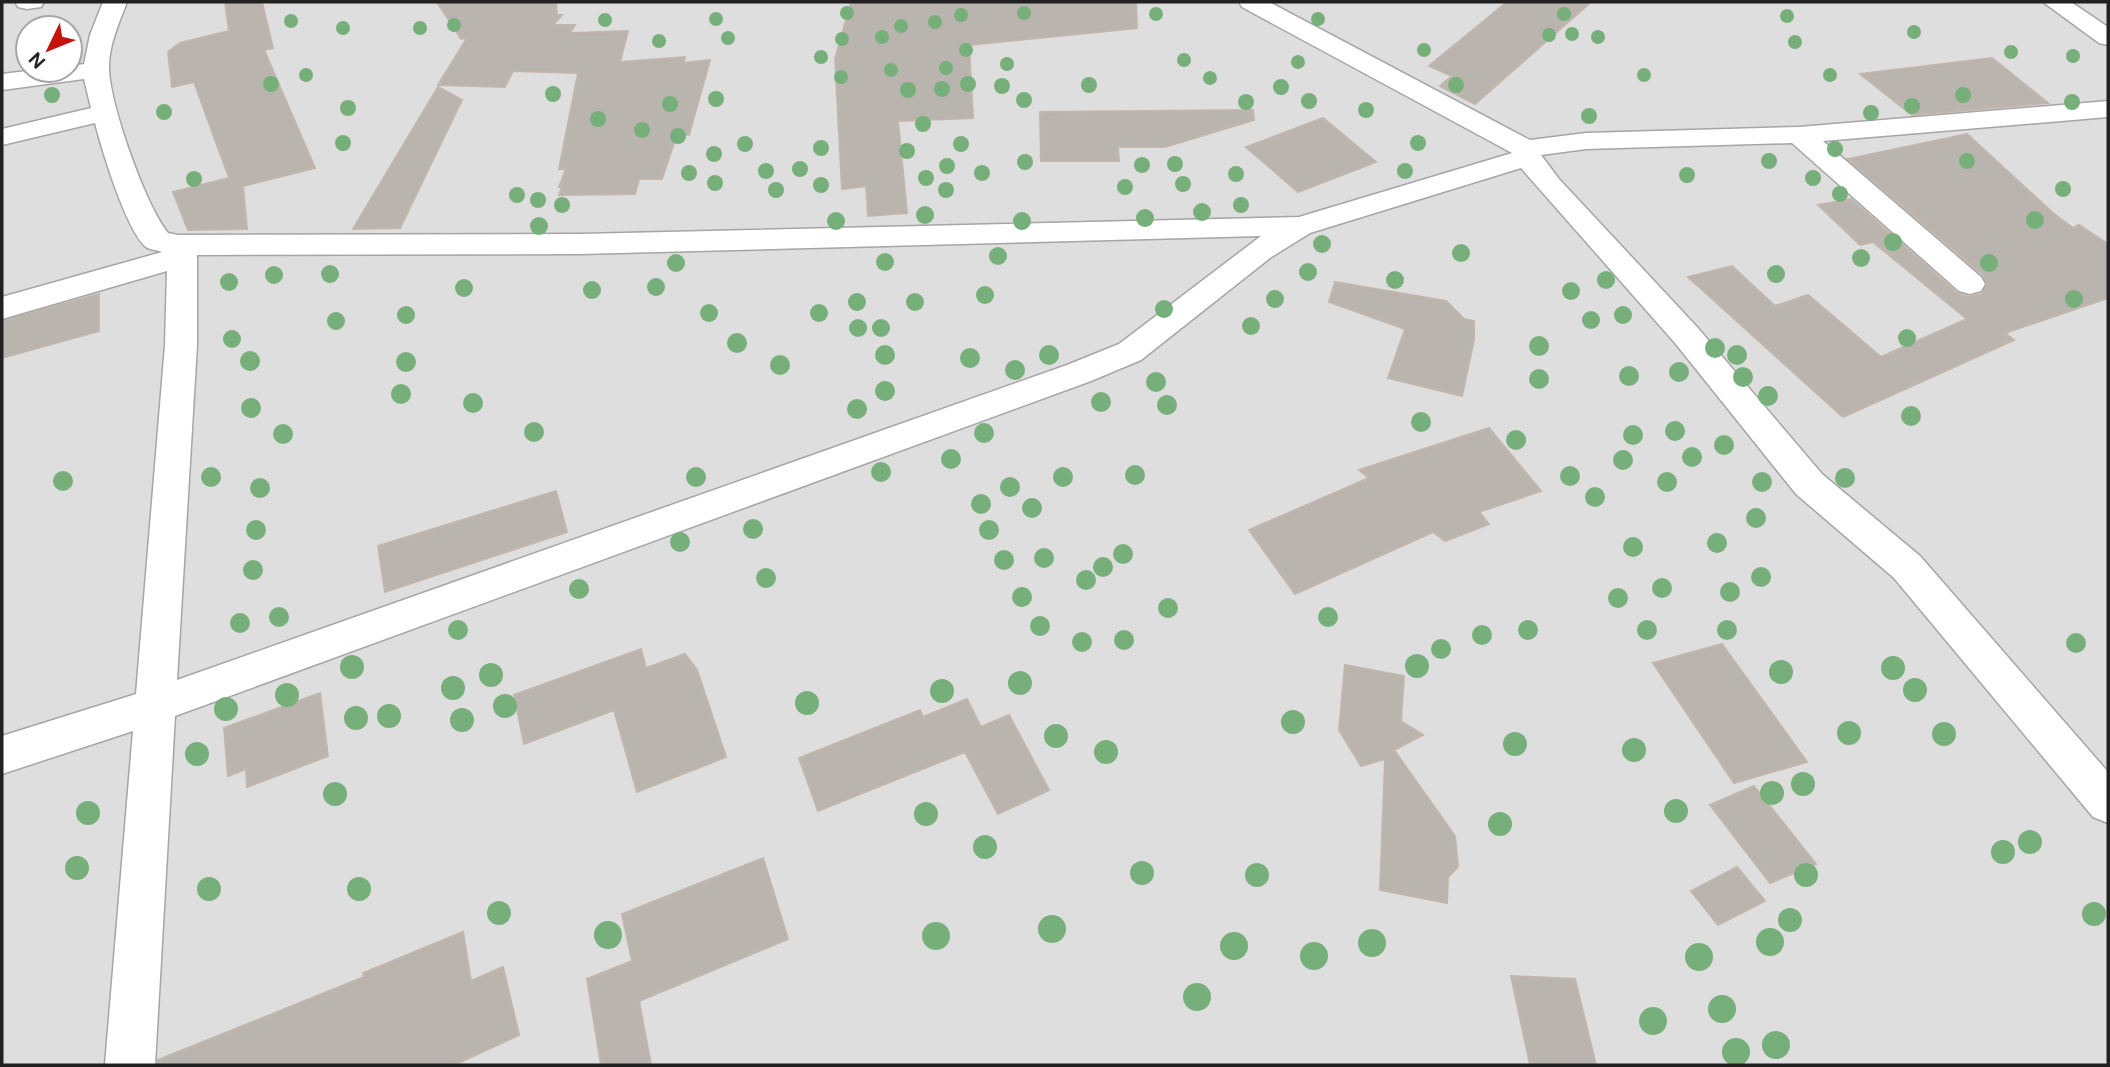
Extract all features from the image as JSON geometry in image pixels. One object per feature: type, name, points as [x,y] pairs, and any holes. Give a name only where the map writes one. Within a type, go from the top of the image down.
[{"type":"street","points":[[115,2],[106,25],[96,69],[105,113],[143,221],[157,240],[180,250]]},
{"type":"street","points":[[1251,2],[1526,153],[1549,186],[1686,335],[1809,484],[1908,567],[2108,803]]},
{"type":"street","points":[[2055,2],[2108,38]]},
{"type":"street","points":[[2,82],[96,69]]},
{"type":"street","points":[[2,755],[157,705],[1066,378],[1130,352],[1259,251],[1300,226],[1526,153],[1587,141],[1799,135],[2108,109]]},
{"type":"street","points":[[2,137],[105,113]]},
{"type":"street","points":[[1799,135],[1970,284]]},
{"type":"street","points":[[2,308],[180,250],[580,244],[1300,226]]},
{"type":"street","points":[[130,1065],[181,345],[180,250]]},
{"type":"shaded area","points":[[2,2],[2108,2],[2108,1065],[2,1065]]},
{"type":"building","points":[[225,2],[262,2],[273,48],[264,50],[315,168],[243,186],[247,229],[188,230],[173,192],[229,178],[194,82],[172,87],[168,52],[180,43],[229,31]]},
{"type":"building","points":[[437,2],[556,2],[557,15],[562,15],[553,25],[575,25],[570,33],[628,31],[620,62],[685,57],[684,63],[710,60],[689,135],[677,134],[662,179],[639,179],[635,194],[559,195],[566,169],[559,169],[578,73],[513,71],[505,87],[438,85],[467,38],[461,39]]},
{"type":"building","points":[[851,2],[1136,2],[1137,28],[969,45],[973,118],[898,121],[907,213],[868,216],[866,186],[842,189],[835,59]]},
{"type":"building","points":[[1507,2],[1591,2],[1475,104],[1440,86],[1452,76],[1429,66]]},
{"type":"building","points":[[1992,58],[2048,103],[1912,115],[1860,74]]},
{"type":"building","points":[[438,87],[462,100],[400,228],[353,229]]},
{"type":"building","points":[[1253,110],[1254,120],[1165,147],[1118,147],[1119,161],[1041,161],[1040,112]]},
{"type":"building","points":[[1323,118],[1376,162],[1298,192],[1246,147]]},
{"type":"building","points":[[1967,134],[2053,213],[2073,228],[2079,225],[2108,244],[2108,298],[2005,333],[2014,340],[1843,417],[1688,277],[1732,266],[1775,306],[1808,295],[1881,357],[1967,319],[1873,242],[1860,245],[1818,205],[1851,199],[1957,293],[1969,297],[1982,294],[1987,285],[1983,275],[1848,159]]},
{"type":"building","points":[[1335,282],[1446,301],[1464,319],[1474,321],[1474,340],[1462,396],[1388,378],[1405,329],[1329,302]]},
{"type":"building","points":[[99,294],[99,331],[2,358],[2,321]]},
{"type":"building","points":[[1489,428],[1541,491],[1479,512],[1489,524],[1445,541],[1433,532],[1295,594],[1249,530],[1369,478],[1359,470]]},
{"type":"building","points":[[556,491],[567,532],[385,592],[378,546]]},
{"type":"building","points":[[1722,644],[1807,762],[1734,783],[1653,663]]},
{"type":"building","points":[[641,649],[646,668],[685,654],[697,670],[726,757],[637,792],[614,710],[524,744],[514,695]]},
{"type":"building","points":[[1345,665],[1404,676],[1401,721],[1423,735],[1394,750],[1455,836],[1458,867],[1448,877],[1447,903],[1380,890],[1385,759],[1361,766],[1339,730]]},
{"type":"building","points":[[320,693],[328,756],[247,787],[246,769],[228,776],[224,728]]},
{"type":"building","points":[[967,699],[981,727],[1009,715],[1049,790],[998,814],[965,752],[818,811],[799,758],[920,710],[923,717]]},
{"type":"building","points":[[1754,786],[1816,864],[1770,883],[1710,805]]},
{"type":"building","points":[[763,858],[788,939],[639,1001],[651,1065],[601,1065],[587,979],[632,961],[622,914]]},
{"type":"building","points":[[1737,867],[1765,901],[1718,925],[1691,891]]},
{"type":"building","points":[[463,932],[471,981],[503,967],[519,1035],[454,1065],[158,1065],[158,1060],[364,977],[363,973]]},
{"type":"building","points":[[1511,976],[1575,979],[1596,1065],[1530,1065]]}]
